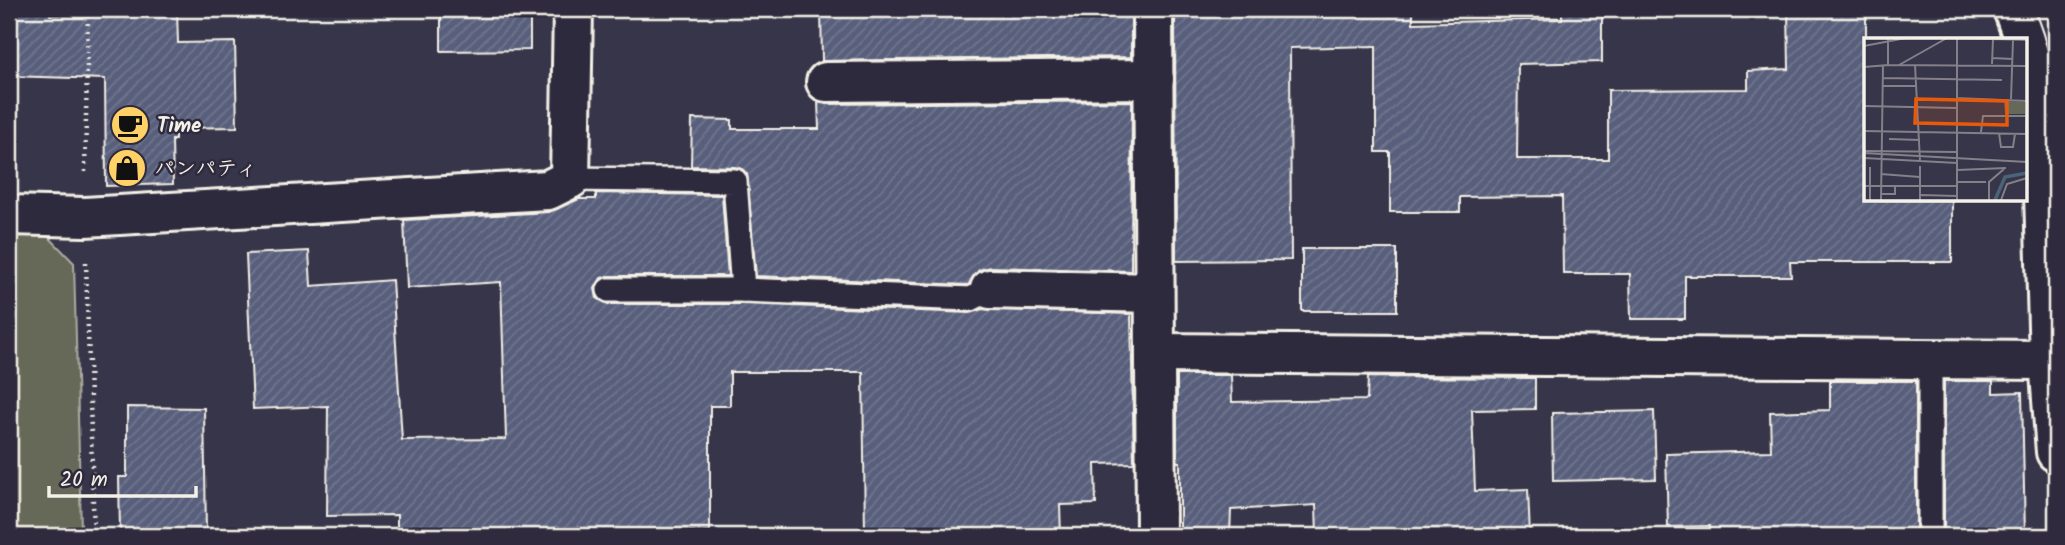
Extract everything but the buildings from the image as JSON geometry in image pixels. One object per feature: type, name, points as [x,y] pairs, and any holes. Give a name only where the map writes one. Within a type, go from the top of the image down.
[{"type":"street","points":[[9,215],[85,217],[548,190],[570,179],[573,9]]},
{"type":"street","points":[[1153,9],[1156,536]]},
{"type":"street","points":[[2013,9],[2023,38]]},
{"type":"street","points":[[2026,48],[2041,93],[2056,452]]},
{"type":"street","points":[[826,82],[1154,79]]},
{"type":"street","points":[[990,289],[1154,293]]},
{"type":"street","points":[[1156,353],[2053,360]]},
{"type":"lane","points":[[570,179],[735,181],[743,289]]},
{"type":"lane","points":[[609,290],[743,289],[971,299],[990,289]]},
{"type":"lane","points":[[1930,360],[1930,536]]},
{"type":"path","points":[[88,9],[85,217],[94,536]]},
{"type":"green space","points":[[9,235],[47,235],[74,263],[81,530],[73,536],[9,536]]},
{"type":"place","name":"Time","points":[[130,125]]},
{"type":"place","name":"パンパティ","points":[[127,168]]}]
